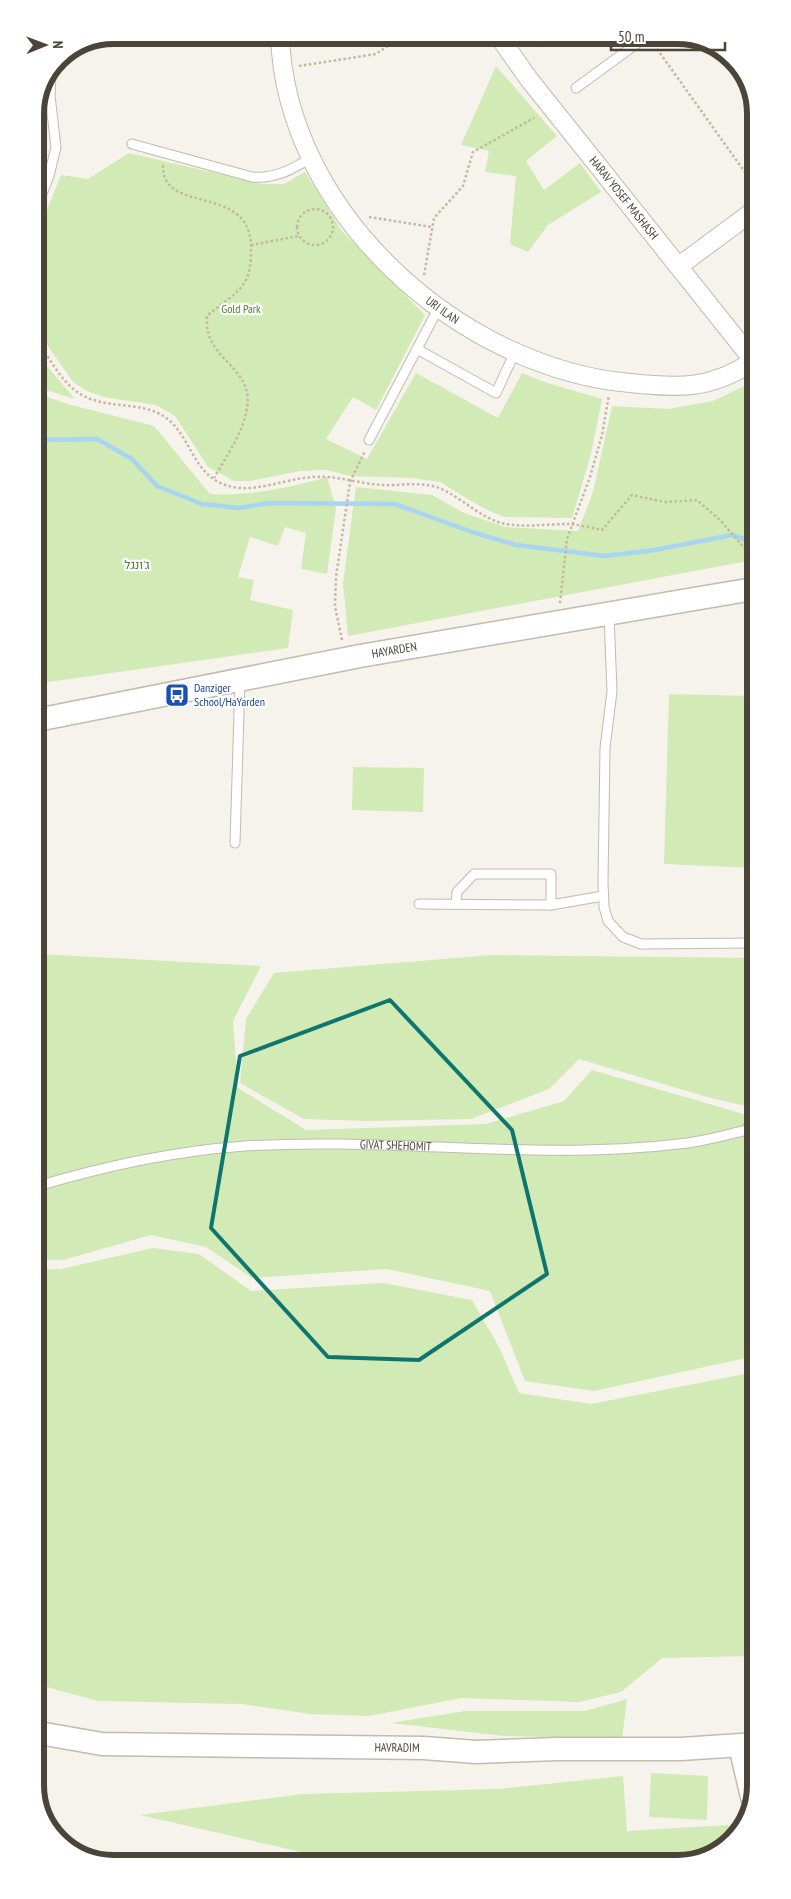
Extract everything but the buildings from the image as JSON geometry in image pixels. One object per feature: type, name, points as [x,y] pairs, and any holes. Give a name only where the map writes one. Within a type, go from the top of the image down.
[{"type":"street","name":"URI ILAN","points":[[281,44],[285,82],[303,141],[354,229],[389,266],[439,307],[470,328],[515,352],[563,371],[611,382],[682,386],[713,382],[734,374],[747,365]]},
{"type":"street","name":"HARAV YOSEF MASHASH","points":[[504,44],[528,78],[747,355]]},
{"type":"street","points":[[678,266],[747,216]]},
{"type":"street","name":"HAYARDEN","points":[[44,719],[346,659],[747,590]]},
{"type":"street","name":"HAVRADIM","points":[[44,1734],[102,1744],[424,1748],[476,1752],[506,1750],[618,1750],[747,1745]]},
{"type":"lane","points":[[576,88],[636,44]]},
{"type":"lane","points":[[44,188],[56,147],[50,96],[51,84]]},
{"type":"lane","points":[[132,144],[252,177],[266,178],[281,174],[312,158]]},
{"type":"lane","points":[[369,440],[439,307]]},
{"type":"lane","points":[[417,349],[496,393],[515,352]]},
{"type":"lane","points":[[609,615],[612,691],[605,748],[604,896],[608,921],[623,937],[641,944],[747,943]]},
{"type":"lane","points":[[235,843],[240,680]]},
{"type":"lane","points":[[456,904],[457,892],[474,874],[551,874],[550,905]]},
{"type":"lane","points":[[419,904],[550,905],[604,896]]},
{"type":"lane","name":"GIVAT SHEHOMIT","points":[[44,1184],[112,1165],[198,1151],[244,1146],[343,1145],[602,1150],[680,1144],[747,1130]]},
{"type":"path","points":[[292,67],[376,54],[391,44]]},
{"type":"path","points":[[654,44],[747,175]]},
{"type":"path","points":[[421,294],[434,218],[463,186],[473,152],[534,118]]},
{"type":"path","points":[[166,154],[163,166],[164,180],[182,194],[235,211],[245,224],[251,245],[251,261],[246,280],[234,294],[207,316],[207,336],[240,376],[247,390],[247,408],[243,421],[214,478]]},
{"type":"path","points":[[307,211],[322,211],[331,220],[331,236],[321,244],[309,244],[300,236],[298,220],[307,211]]},
{"type":"path","points":[[354,229],[368,217],[432,227]]},
{"type":"path","points":[[251,245],[300,236]]},
{"type":"path","points":[[44,351],[69,386],[85,397],[103,403],[154,411],[170,421],[204,472],[233,488],[250,487],[300,477],[327,477],[350,482],[438,488],[480,514],[502,523],[572,524],[602,530],[632,495],[665,502],[697,500],[720,520],[747,551]]},
{"type":"path","points":[[557,623],[567,539],[590,477],[602,435],[611,382]]},
{"type":"path","points":[[346,659],[335,607],[336,577],[350,482],[369,440]]},
{"type":"highlighted area","points":[[390,1000],[512,1130],[547,1274],[419,1360],[328,1357],[211,1228],[240,1056]]},
{"type":"green space","points":[[535,44],[544,44],[538,48]]},
{"type":"green space","points":[[496,66],[557,136],[526,161],[544,190],[580,163],[601,192],[548,225],[528,252],[510,244],[516,176],[485,172],[489,151],[461,145]]},
{"type":"green space","name":"Gold Park","points":[[129,153],[262,184],[284,184],[305,172],[342,231],[425,315],[376,410],[353,397],[326,439],[367,459],[416,373],[498,418],[522,373],[544,382],[602,399],[591,454],[572,518],[504,517],[483,508],[440,482],[412,478],[350,476],[327,470],[300,471],[250,481],[234,481],[208,467],[175,416],[156,405],[104,397],[87,391],[73,382],[44,340],[44,218],[61,175],[88,179]]},
{"type":"green space","points":[[44,362],[75,399],[44,389]]},
{"type":"green space","points":[[745,386],[747,388],[747,561],[348,636],[343,583],[356,487],[432,495],[464,513],[505,527],[578,531],[593,492],[612,406],[668,409],[713,401]]},
{"type":"green space","name":"ג'ונגל","points":[[44,396],[67,404],[154,426],[210,494],[239,494],[269,490],[327,477],[336,508],[327,574],[301,569],[306,533],[285,527],[278,546],[250,537],[238,577],[254,580],[250,600],[293,610],[288,648],[44,683]]},
{"type":"green space","points":[[669,694],[747,696],[747,868],[664,864]]},
{"type":"green space","points":[[353,767],[424,768],[423,812],[352,810]]},
{"type":"green space","points":[[44,954],[261,966],[233,1021],[238,1088],[306,1130],[486,1124],[564,1101],[592,1070],[747,1115],[747,1358],[594,1391],[525,1381],[490,1291],[387,1269],[252,1278],[206,1247],[151,1235],[63,1260],[44,1260]]},
{"type":"green space","points":[[492,955],[747,958],[747,1106],[707,1097],[579,1059],[549,1089],[471,1119],[368,1121],[304,1119],[240,1083],[246,1019],[274,973]]},
{"type":"green space","points":[[153,1248],[199,1254],[251,1291],[383,1283],[472,1300],[499,1347],[519,1393],[591,1404],[747,1374],[747,1656],[662,1658],[621,1692],[579,1702],[461,1698],[369,1716],[310,1714],[242,1704],[98,1701],[44,1686],[44,1270],[61,1269]]},
{"type":"green space","points":[[627,1699],[622,1739],[504,1736],[391,1723],[465,1711],[585,1711]]},
{"type":"green space","points":[[651,1773],[708,1776],[707,1820],[649,1817]]},
{"type":"green space","points":[[623,1776],[627,1831],[727,1825],[732,1828],[727,1835],[712,1846],[700,1852],[686,1855],[314,1855],[140,1815],[303,1794],[499,1789]]},
{"type":"waterway","points":[[44,440],[97,439],[132,459],[157,486],[202,504],[239,508],[270,503],[395,504],[472,532],[516,545],[605,556],[655,550],[732,535],[747,540]]},
{"type":"place","name":"Danziger School/HaYarden","points":[[177,695]]}]
